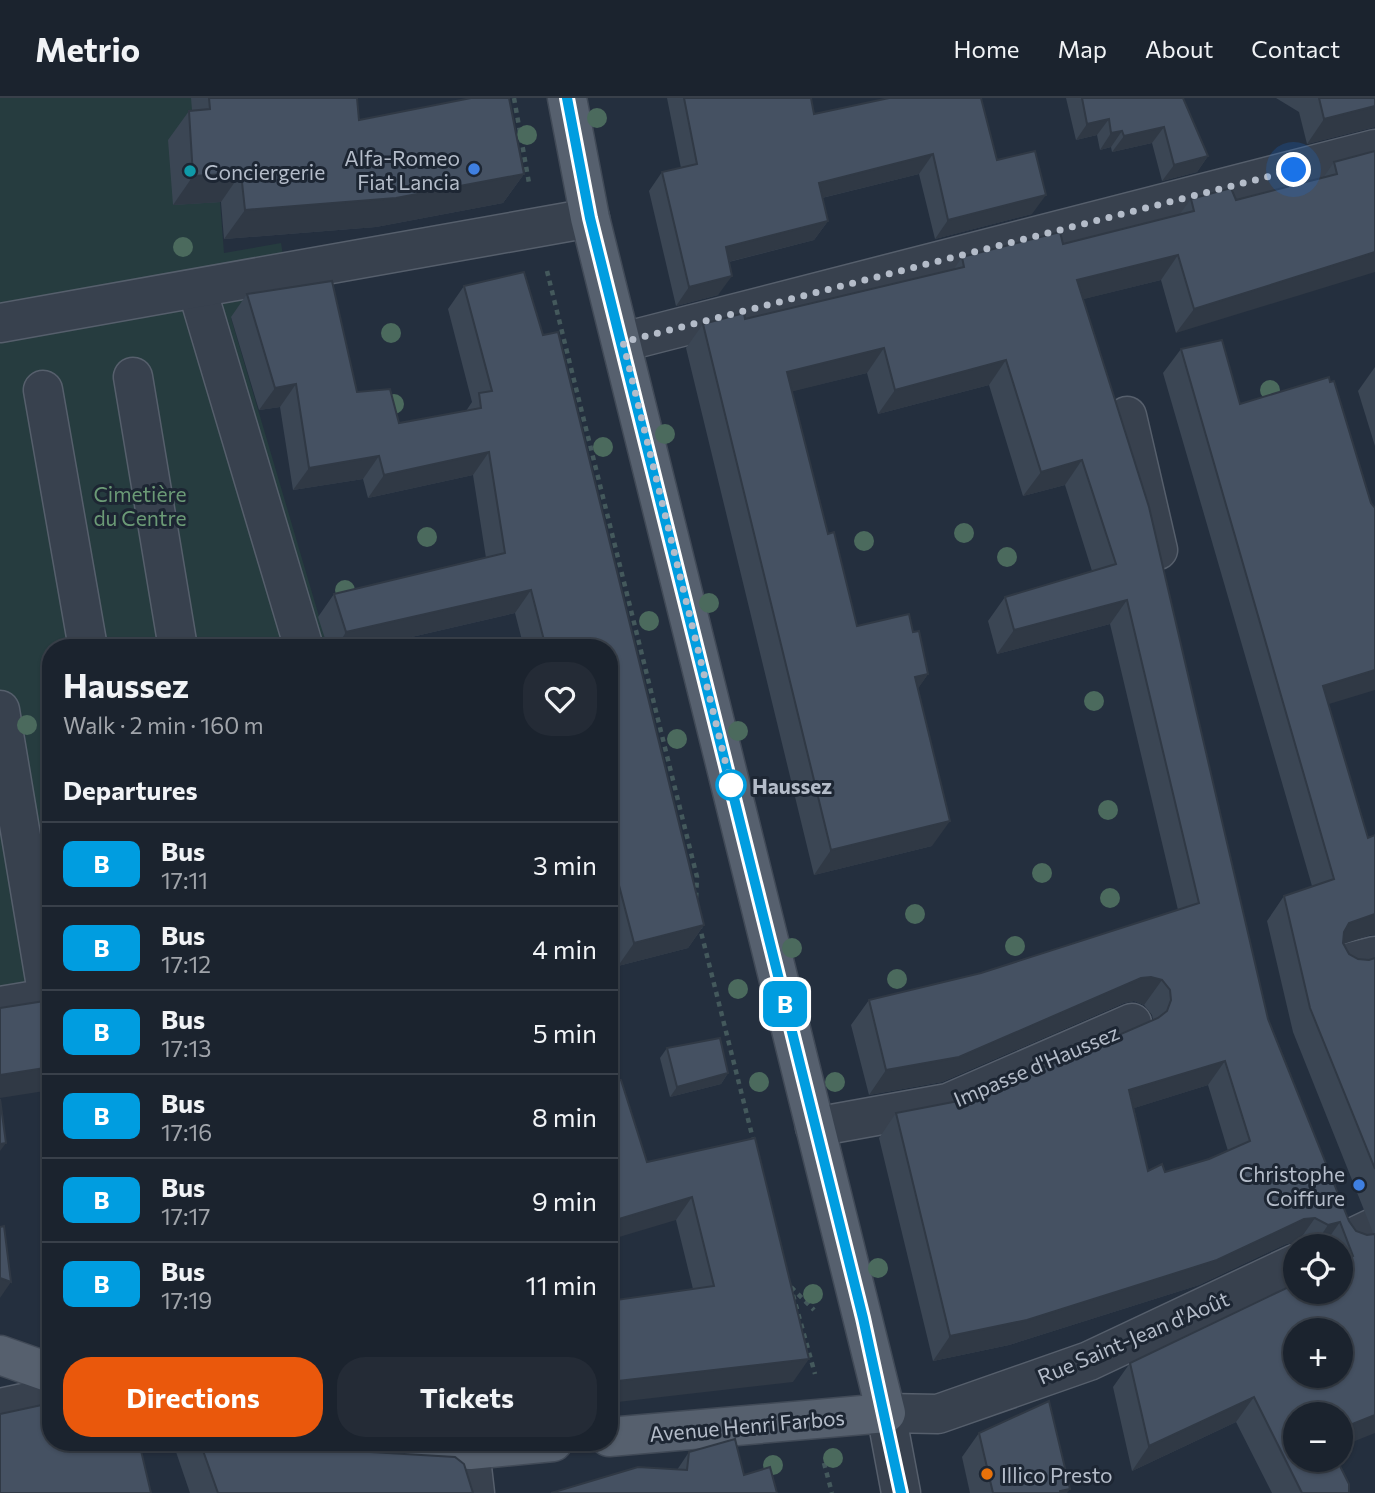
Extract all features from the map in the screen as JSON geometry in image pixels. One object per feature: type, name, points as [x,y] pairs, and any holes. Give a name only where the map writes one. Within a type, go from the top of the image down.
[{"type":"main road","points":[[567,98],[590,218],[623,342],[886,1413]]},
{"type":"main road","points":[[0,1355],[42,1370]]},
{"type":"main road","name":"Avenue Henri Farbos","points":[[618,1436],[886,1413]]},
{"type":"street","points":[[623,342],[1375,149]]},
{"type":"street","points":[[0,323],[537,230],[590,218]]},
{"type":"street","points":[[197,289],[301,639]]},
{"type":"street","points":[[132,377],[176,639]]},
{"type":"street","points":[[43,390],[86,639]]},
{"type":"street","points":[[1127,416],[1165,577]]},
{"type":"street","points":[[0,710],[42,957]]},
{"type":"street","points":[[0,1006],[42,999]]},
{"type":"street","name":"Impasse d'Haussez","points":[[815,1127],[948,1103],[1132,1023]]},
{"type":"street","name":"Rue Saint-Jean d'Août","points":[[886,1413],[938,1414],[1089,1361],[1283,1271]]},
{"type":"street","points":[[0,1408],[42,1399]]},
{"type":"street","points":[[886,1413],[901,1493]]},
{"type":"street","points":[[470,1451],[475,1493]]},
{"type":"path","points":[[514,98],[537,230],[696,877],[696,911],[757,1155]]},
{"type":"path","points":[[788,1277],[792,1291],[813,1310],[860,1311]]},
{"type":"green space","name":"Cimetière du Centre","points":[[0,98],[212,98],[224,253],[281,243],[292,308],[231,318],[326,639],[42,639],[42,1025],[0,1032]]},
{"type":"building","points":[[209,98],[357,98],[359,120],[471,98],[509,98],[524,174],[396,198],[245,210],[241,173],[193,176],[189,111],[210,109]]},
{"type":"building","points":[[684,98],[811,98],[814,114],[889,98],[981,98],[997,160],[1035,151],[1046,195],[948,220],[933,154],[819,183],[828,221],[726,247],[732,276],[689,287],[662,172],[697,164]]},
{"type":"building","points":[[1082,98],[1183,98],[1208,156],[1174,165],[1164,127],[1124,136],[1122,131],[1111,133],[1109,119],[1087,124]]},
{"type":"building","points":[[1319,98],[1375,98],[1375,106],[1324,119]]},
{"type":"building","points":[[1375,151],[1375,252],[1194,309],[1178,255],[1077,280],[1149,507],[1268,1019],[1349,1221],[1356,1231],[1367,1235],[1375,1234],[1375,1415],[1353,1424],[1353,1402],[1283,1402],[1283,1455],[1254,1397],[1149,1446],[1130,1363],[1283,1290],[1283,1304],[1353,1304],[1353,1234],[1345,1234],[1340,1222],[1328,1225],[1315,1218],[1304,1219],[1217,1260],[1027,1320],[950,1336],[896,1113],[974,1098],[1158,1018],[1167,1011],[1171,1000],[1170,990],[1162,980],[1141,978],[959,1057],[886,1070],[869,1000],[981,973],[1199,903],[1127,600],[1014,630],[1005,597],[1116,564],[1082,460],[1041,472],[1006,360],[895,390],[884,348],[787,372],[828,534],[834,532],[857,626],[909,614],[913,632],[919,631],[928,674],[915,677],[950,821],[831,850],[703,324],[744,313],[745,319],[964,267],[962,257],[1060,232],[1063,244],[1194,211],[1191,199],[1231,188],[1236,200],[1337,174],[1334,162]],"holes":[[[1225,1061],[1250,1141],[1209,1159],[1165,1172],[1162,1164],[1148,1171],[1129,1090]]]},
{"type":"building","points":[[524,272],[543,335],[558,332],[704,925],[634,943],[618,882],[618,639],[544,639],[531,590],[346,632],[334,594],[505,553],[489,452],[384,475],[379,456],[309,468],[296,384],[275,388],[247,294],[332,281],[357,392],[390,389],[399,423],[481,408],[479,393],[492,391],[464,286]]},
{"type":"building","points":[[1222,340],[1240,404],[1329,377],[1330,382],[1334,381],[1371,503],[1375,508],[1375,670],[1323,686],[1368,838],[1375,835],[1375,914],[1349,923],[1344,932],[1343,943],[1349,954],[1358,959],[1375,958],[1375,1169],[1310,1008],[1284,896],[1334,879],[1181,349]]},
{"type":"building","points":[[42,1001],[42,1068],[0,1075],[0,1008]]},
{"type":"building","points":[[720,1038],[728,1073],[677,1087],[667,1048]]},
{"type":"building","points":[[618,1079],[621,1080],[647,1162],[755,1138],[809,1359],[618,1381],[618,1300],[714,1286],[692,1197],[618,1219]]},
{"type":"building","points":[[0,1099],[6,1143],[0,1144]]},
{"type":"building","points":[[4,1226],[11,1282],[0,1278],[0,1227]]},
{"type":"building","points":[[1049,1401],[1070,1489],[1060,1493],[993,1493],[979,1433]]},
{"type":"building","points":[[42,1405],[42,1451],[141,1451],[151,1493],[0,1493],[0,1414]]},
{"type":"building","points":[[735,1439],[744,1475],[770,1467],[777,1493],[551,1493],[638,1467],[687,1470],[689,1452]]},
{"type":"building","points":[[203,1451],[354,1451],[455,1457],[464,1464],[473,1493],[218,1493]]},
{"type":"building","points":[[1292,1472],[1343,1472],[1349,1484],[1349,1493],[1302,1493]]},
{"type":"bus line","name":"B","points":[[567,98],[590,218],[623,342],[863,1318],[886,1413],[901,1493]]},
{"type":"place","name":"Alfa-Romeo Fiat Lancia","points":[[474,169]]},
{"type":"place","name":"Conciergerie","points":[[190,171]]},
{"type":"place","name":"Haussez","points":[[731,785]]},
{"type":"place","name":"Christophe Coiffure","points":[[1359,1185]]},
{"type":"place","name":"Illico Presto","points":[[987,1474]]},
{"type":"route","points":[[731,785],[623,342],[1294,170]]}]
